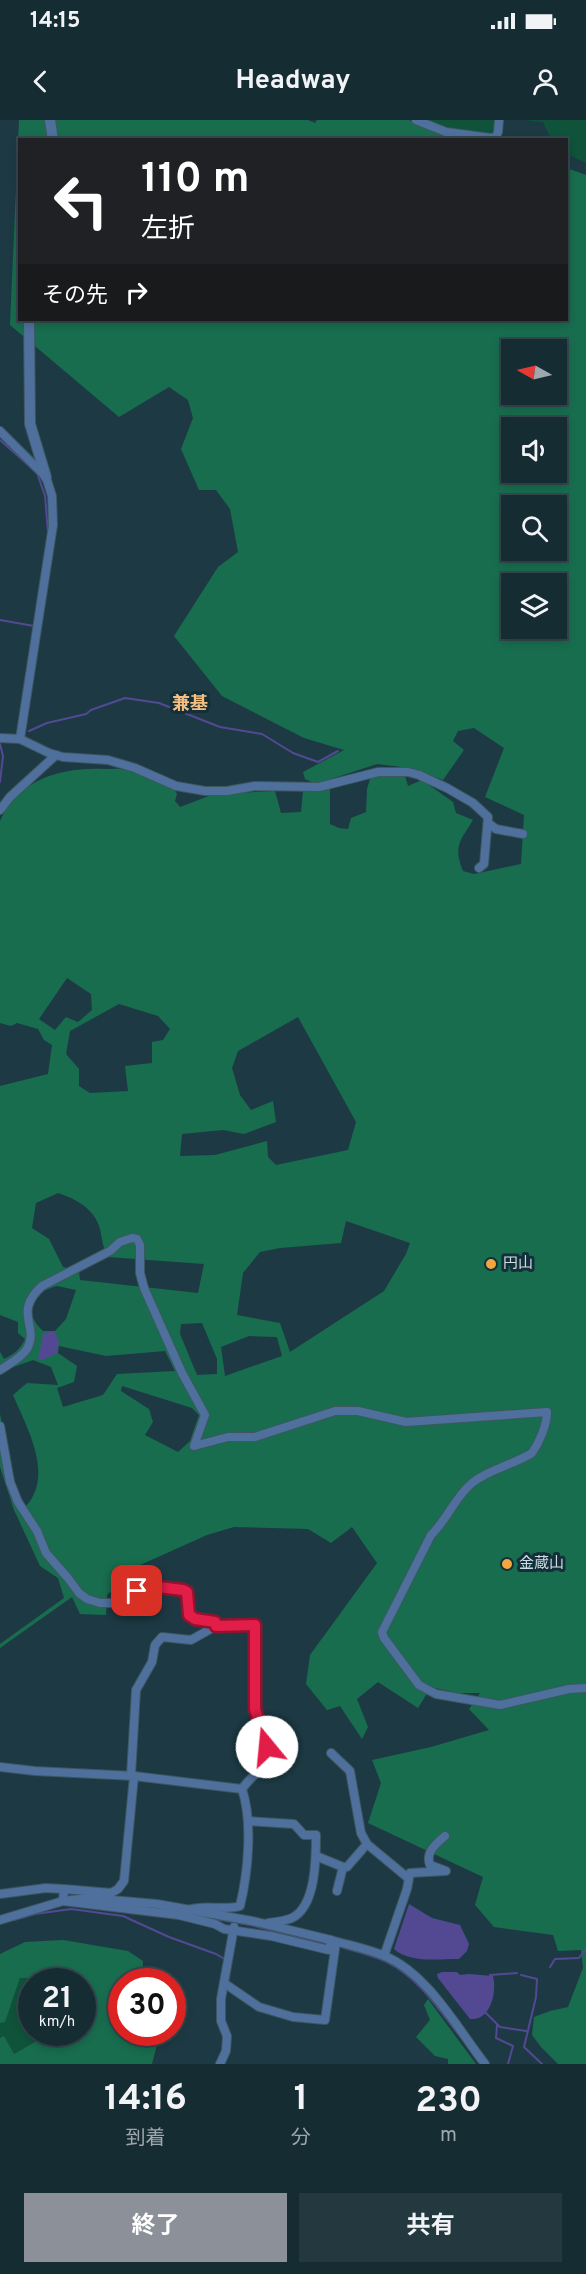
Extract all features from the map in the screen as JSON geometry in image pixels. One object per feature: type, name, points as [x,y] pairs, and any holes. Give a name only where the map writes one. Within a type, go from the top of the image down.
[{"type":"street","points":[[50,120],[52,138]]},
{"type":"street","points":[[417,120],[446,132],[491,138],[496,137],[499,120]]},
{"type":"street","points":[[20,740],[53,525],[52,496],[30,424],[29,321]]},
{"type":"street","points":[[0,431],[46,477]]},
{"type":"street","points":[[0,738],[20,740],[56,755],[108,760],[135,768],[176,786],[213,791],[255,786],[319,787],[378,772],[408,772],[447,788],[473,803],[488,817],[484,864],[480,868]]},
{"type":"street","points":[[0,810],[10,797],[56,755]]},
{"type":"street","points":[[488,823],[496,829],[523,834]]},
{"type":"street","points":[[0,1370],[27,1349],[29,1301],[33,1294],[42,1286],[110,1251],[120,1242],[132,1238],[137,1239],[140,1245],[140,1273],[144,1288],[182,1373],[204,1415],[194,1446],[228,1437],[255,1437],[335,1411],[358,1411],[406,1422],[547,1412],[544,1427],[532,1453],[474,1482],[457,1501],[441,1525],[430,1535],[382,1632],[419,1685],[436,1694],[500,1705],[569,1689],[586,1688]]},
{"type":"street","points":[[0,1426],[10,1482],[18,1502],[37,1531],[52,1562],[69,1578],[79,1593],[87,1599],[114,1603],[150,1586],[183,1590],[187,1592],[189,1615],[195,1619],[215,1622],[216,1626]]},
{"type":"street","points":[[0,1894],[46,1888],[111,1893],[118,1889],[124,1881],[133,1776],[136,1690],[152,1662],[155,1645],[162,1637],[191,1640],[216,1626],[255,1625],[255,1709],[272,1764],[253,1776],[242,1789]]},
{"type":"street","points":[[331,1753],[350,1772],[361,1833],[367,1844],[408,1878]]},
{"type":"street","points":[[0,1767],[133,1776],[242,1789]]},
{"type":"street","points":[[189,1910],[195,1908],[231,1909],[240,1906],[245,1886],[248,1821],[242,1789]]},
{"type":"street","points":[[63,1901],[234,1924],[265,1924],[291,1918],[301,1911],[310,1893],[316,1856],[316,1835],[304,1834],[294,1824],[248,1821]]},
{"type":"street","points":[[384,1956],[408,1889],[410,1873],[446,1871],[430,1865],[428,1860],[430,1851],[445,1836]]},
{"type":"street","points":[[316,1856],[343,1867],[347,1866],[367,1844]]},
{"type":"street","points":[[337,1891],[343,1867]]},
{"type":"street","points":[[63,1901],[64,1889]]},
{"type":"street","points":[[0,1920],[63,1901],[88,1898],[157,1904],[189,1910],[271,1936],[329,1950],[333,1944]]},
{"type":"street","points":[[220,2064],[226,2051],[227,2036],[221,2021],[221,2011],[234,1924]]},
{"type":"street","points":[[265,1924],[384,1956],[408,1969],[425,1985],[485,2064]]},
{"type":"street","points":[[224,1983],[259,2007],[293,2017],[325,2020],[333,1944]]},
{"type":"green space","points":[[19,120],[308,120],[315,123],[317,120],[409,120],[440,135],[468,138],[18,138]]},
{"type":"green space","points":[[424,120],[496,120],[495,131],[491,135],[443,128]]},
{"type":"green space","points":[[525,120],[586,120],[586,163],[568,154],[568,138],[551,138],[543,122]]},
{"type":"green space","points":[[18,143],[18,321],[568,321],[568,168],[586,175],[586,2064],[558,2064],[532,2035],[534,2017],[568,2007],[583,1968],[581,1950],[558,1951],[553,1935],[494,1927],[475,1905],[483,1877],[368,1823],[381,1783],[372,1760],[431,1747],[489,1730],[469,1709],[480,1693],[457,1693],[431,1687],[418,1708],[378,1682],[357,1699],[368,1727],[362,1739],[340,1706],[327,1710],[306,1684],[310,1655],[377,1563],[352,1527],[331,1543],[308,1529],[234,1527],[207,1535],[138,1566],[107,1595],[106,1615],[80,1614],[72,1597],[0,1648],[0,1644],[64,1598],[58,1578],[40,1566],[14,1510],[0,1467],[0,1414],[11,1473],[25,1507],[34,1495],[38,1481],[38,1467],[31,1437],[13,1395],[27,1383],[58,1385],[51,1367],[33,1360],[0,1372],[0,1352],[4,1359],[8,1357],[19,1349],[25,1339],[18,1333],[18,1322],[0,1315],[0,1086],[48,1074],[52,1045],[44,1040],[38,1029],[17,1023],[11,1026],[0,1023],[0,821],[8,807],[18,795],[43,778],[73,770],[124,769],[174,789],[177,794],[175,801],[180,807],[214,794],[275,791],[281,813],[301,812],[303,791],[330,788],[330,824],[348,829],[351,818],[366,812],[370,779],[378,776],[405,776],[408,786],[422,780],[453,802],[456,813],[473,820],[461,839],[458,849],[463,871],[474,874],[521,864],[524,815],[485,797],[504,748],[474,728],[458,731],[453,741],[464,750],[443,780],[411,768],[377,764],[316,784],[305,779],[303,772],[344,750],[304,738],[222,696],[174,636],[218,567],[238,552],[230,509],[216,490],[199,490],[181,449],[193,418],[188,400],[169,387],[119,417],[10,325]],"holes":[[[67,978],[91,994],[92,1010],[78,1022],[66,1017],[55,1030],[39,1019]],[[119,1004],[158,1016],[170,1029],[163,1040],[152,1042],[152,1063],[125,1066],[128,1091],[90,1093],[79,1086],[79,1069],[66,1054],[70,1031]],[[298,1017],[356,1122],[348,1150],[276,1165],[268,1157],[267,1141],[215,1155],[180,1156],[182,1134],[223,1130],[244,1134],[276,1122],[273,1101],[251,1110],[240,1095],[232,1068],[238,1051]],[[58,1193],[71,1198],[89,1210],[100,1229],[108,1257],[204,1264],[198,1293],[80,1280],[79,1271],[63,1267],[49,1239],[32,1228],[36,1203]],[[346,1221],[410,1243],[384,1291],[290,1352],[280,1323],[237,1315],[243,1273],[260,1252],[341,1243]],[[57,1286],[76,1290],[66,1319],[55,1331],[43,1331],[33,1317],[32,1310],[36,1298],[48,1289]],[[202,1323],[217,1359],[217,1374],[197,1375],[180,1334],[181,1324]],[[249,1336],[277,1337],[282,1356],[225,1376],[221,1347]],[[59,1346],[106,1356],[165,1351],[175,1371],[117,1374],[103,1395],[63,1407],[57,1388],[74,1382],[77,1366],[58,1353]],[[122,1386],[192,1408],[199,1415],[190,1441],[178,1452],[145,1435],[153,1422],[149,1409],[121,1391]]]},
{"type":"green space","points":[[63,1940],[128,1951],[143,1961],[143,1968],[108,1968],[108,2046],[157,2046],[152,2064],[0,2064],[0,2038],[4,2036],[14,2054],[28,2046],[96,2046],[96,1968],[18,1968],[18,1984],[5,2022],[0,2023],[0,1954],[25,1942]]},
{"type":"green space","points":[[18,1984],[18,2046],[28,2046],[14,2054],[4,2037],[0,2038],[0,2023],[5,2021]]},
{"type":"green space","points":[[428,1999],[476,2064],[448,2064],[448,2059],[435,2056],[416,2037],[430,2020],[424,2005]]},
{"type":"shaded area","points":[[55,1332],[59,1342],[57,1353],[38,1360],[43,1334]]},
{"type":"shaded area","points":[[409,1904],[432,1918],[460,1925],[469,1944],[467,1951],[459,1959],[433,1960],[408,1956],[394,1949]]},
{"type":"shaded area","points":[[442,1972],[493,1976],[493,1997],[488,2010],[477,2018],[470,2019],[438,1978],[437,1974]]},
{"type":"waterway","points":[[0,440],[37,473],[45,496],[48,533]]},
{"type":"waterway","points":[[0,620],[34,626]]},
{"type":"waterway","points":[[29,731],[47,723],[86,714],[91,710],[125,698],[159,703],[220,727],[262,734],[293,753],[318,762],[338,751]]},
{"type":"waterway","points":[[0,744],[3,756],[0,782]]},
{"type":"waterway","points":[[14,1920],[35,1914],[71,1909],[123,1916],[226,1960]]},
{"type":"waterway","points":[[203,1917],[250,1925],[326,1944]]},
{"type":"waterway","points":[[338,1946],[387,1962],[409,1977],[427,1995],[460,2036]]},
{"type":"waterway","points":[[550,1967],[555,1959],[579,1958],[586,1949]]},
{"type":"waterway","points":[[490,1975],[517,1973]]},
{"type":"waterway","points":[[521,1975],[537,1979],[536,1997],[524,2047],[542,2064]]},
{"type":"waterway","points":[[485,2012],[500,2027],[526,2031]]},
{"type":"waterway","points":[[497,2025],[496,2038],[513,2046],[508,2064]]},
{"type":"place","name":"円山","points":[[491,1264]]},
{"type":"place","name":"金蔵山","points":[[507,1564]]},
{"type":"district","name":"兼基","points":[[190,704]]},
{"type":"route","points":[[137,1591],[150,1586],[183,1590],[187,1592],[189,1615],[195,1619],[215,1622],[216,1626],[255,1625],[255,1709],[267,1747]]}]
